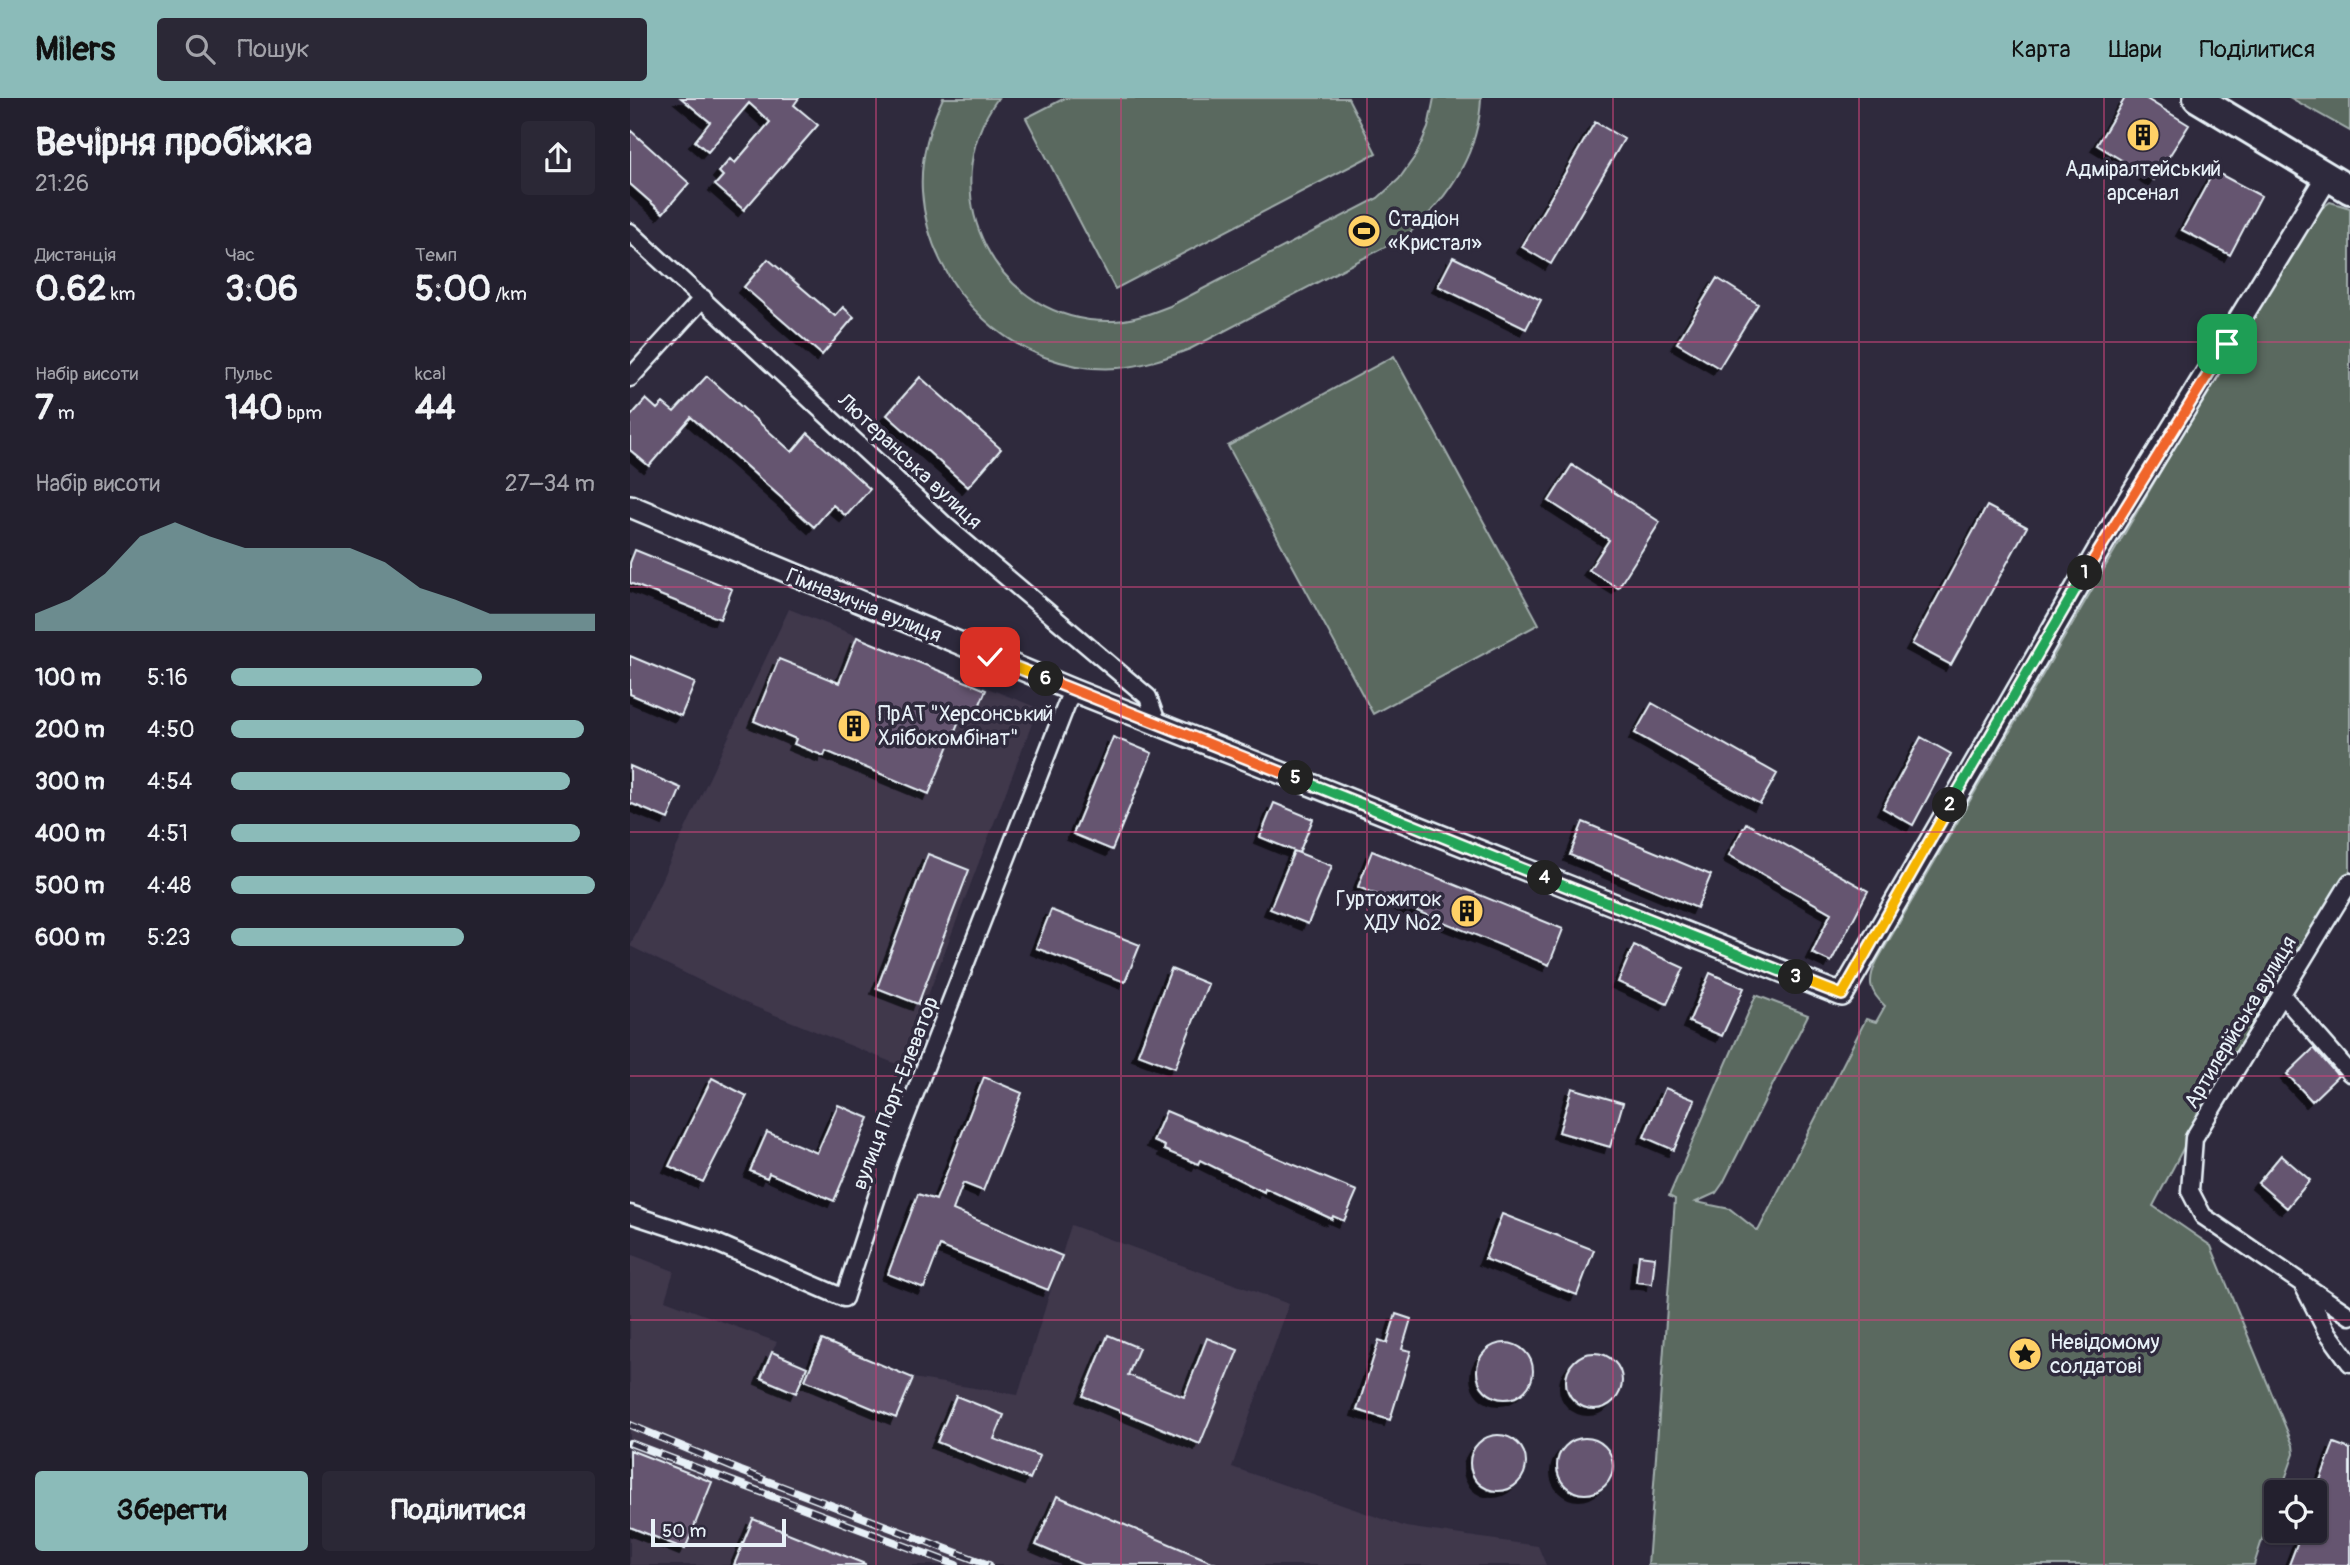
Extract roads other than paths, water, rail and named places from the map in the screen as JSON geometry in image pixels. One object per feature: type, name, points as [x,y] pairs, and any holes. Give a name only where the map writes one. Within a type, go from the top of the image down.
[{"type":"main road","points":[[2197,98],[2350,190]]},
{"type":"street","name":"Гімназична вулиця","points":[[630,506],[1072,690],[1842,995],[2102,544],[2327,177]]},
{"type":"street","name":"Лютеранська вулиця","points":[[630,232],[946,526],[1147,697],[1157,722]]},
{"type":"street","points":[[630,378],[703,298]]},
{"type":"street","name":"вулиця Порт-Елеватор","points":[[630,1214],[712,1241],[844,1298],[889,1160],[1072,690]]},
{"type":"street","name":"Артилерійська вулиця","points":[[2302,1283],[2203,1216],[2190,1191],[2194,1138],[2350,883]]},
{"type":"street","points":[[2281,994],[2348,1067]]},
{"type":"street","points":[[2302,1283],[2347,1309]]},
{"type":"street","points":[[2302,1283],[2326,1330],[2350,1363]]},
{"type":"railway","points":[[630,1425],[741,1471],[989,1565]]},
{"type":"railway","points":[[630,1443],[956,1565]]},
{"type":"place","name":"Адміралтейський арсенал","points":[[2143,135]]},
{"type":"place","name":"Стадіон «Кристал»","points":[[1364,231]]},
{"type":"place","name":"ПрАТ \"Херсонський Хлібокомбінат\"","points":[[854,726]]},
{"type":"place","name":"Гуртожиток ХДУ №2","points":[[1467,911]]},
{"type":"place","name":"Невідомому солдатові","points":[[2025,1354]]}]
